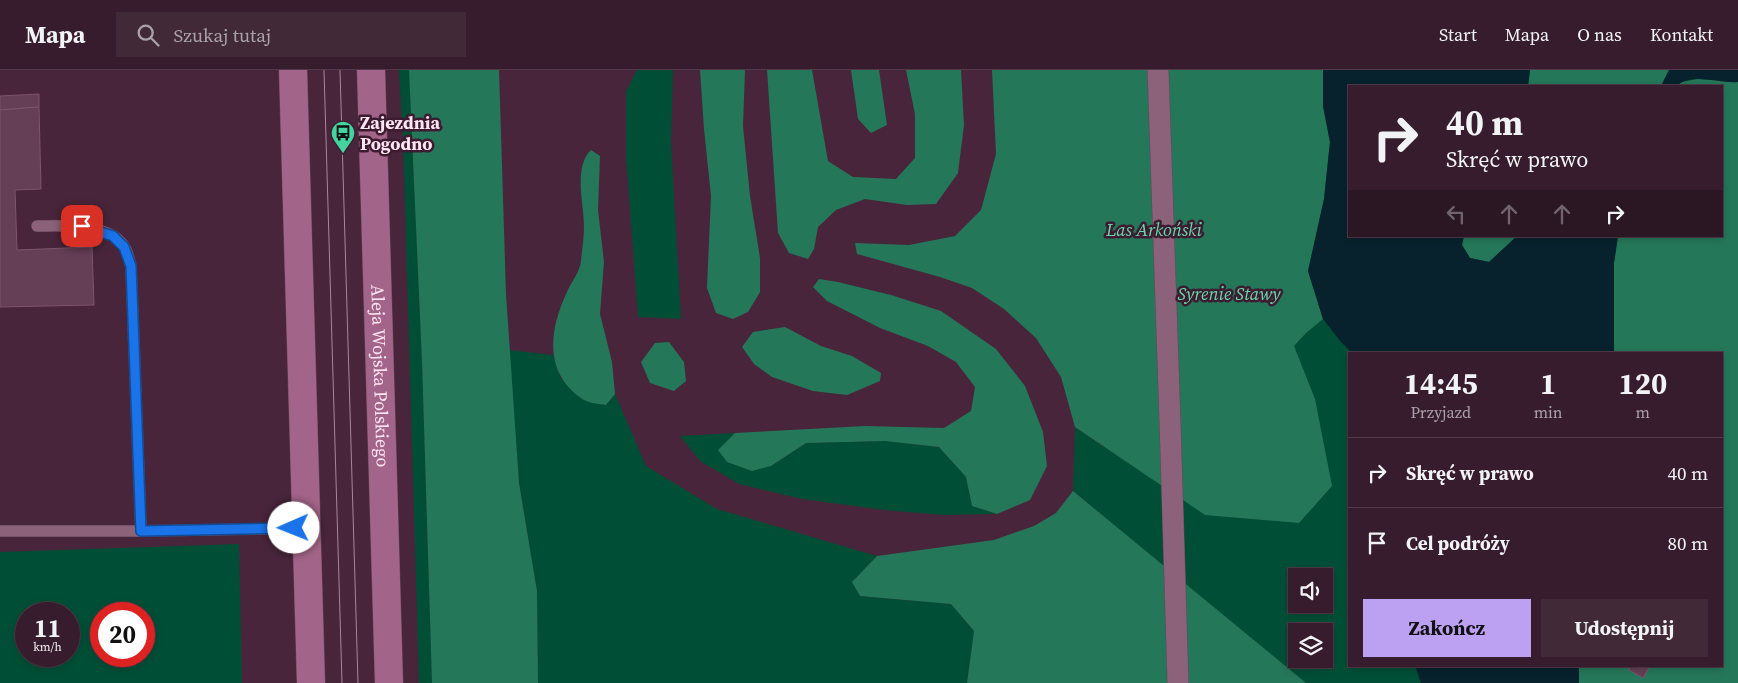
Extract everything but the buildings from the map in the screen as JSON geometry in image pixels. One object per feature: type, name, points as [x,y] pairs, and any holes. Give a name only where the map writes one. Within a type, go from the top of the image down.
[{"type":"main road","points":[[294,70],[311,683]]},
{"type":"main road","name":"Aleja Wojska Polskiego","points":[[371,70],[389,683]]},
{"type":"street","points":[[1158,70],[1178,683]]},
{"type":"lane","points":[[37,226],[82,226],[113,236],[124,247],[131,266],[141,531]]},
{"type":"lane","points":[[0,531],[307,528]]},
{"type":"green space","points":[[399,70],[409,70],[422,362],[432,683],[419,683],[403,140]]},
{"type":"green space","points":[[409,70],[499,70],[506,294],[519,483],[537,591],[538,683],[432,683],[422,362]]},
{"type":"green space","points":[[637,70],[673,70],[671,143],[681,319],[638,317],[626,157],[626,91]]},
{"type":"green space","points":[[700,70],[745,70],[743,126],[750,196],[760,258],[760,292],[748,312],[733,319],[716,313],[707,288],[711,196]]},
{"type":"green space","points":[[767,70],[812,70],[828,161],[853,177],[896,179],[915,158],[915,114],[906,70],[961,70],[964,125],[958,173],[936,204],[907,205],[865,199],[836,210],[818,227],[814,249],[808,259],[789,253],[778,233]]},
{"type":"green space","points":[[851,70],[879,70],[887,125],[871,133],[858,119]]},
{"type":"green space","name":"Las Arkoński","points":[[992,70],[1323,70],[1323,106],[1330,142],[1324,199],[1308,271],[1323,319],[1294,346],[1315,399],[1332,486],[1299,523],[1205,515],[1075,427],[1061,377],[1036,338],[1004,309],[972,288],[857,254],[855,243],[909,245],[955,236],[981,210],[996,154]]},
{"type":"green space","name":"Syrenie Stawy","points":[[1084,70],[1738,70],[1738,683],[1114,683],[1108,520],[1073,491],[1075,427],[1104,447]]},
{"type":"green space","points":[[1530,70],[1669,70],[1662,85],[1528,85]]},
{"type":"green space","points":[[1698,79],[1738,82],[1738,683],[1579,683],[1579,667],[1723,667],[1723,352],[1614,352],[1614,263],[1618,237],[1723,237],[1723,85],[1678,85],[1681,82]]},
{"type":"green space","points":[[591,150],[600,156],[598,210],[604,262],[600,314],[612,362],[615,394],[606,405],[584,400],[571,389],[562,378],[553,350],[556,321],[580,265],[584,227],[581,176],[582,166]]},
{"type":"green space","points":[[1464,237],[1516,237],[1489,262],[1470,258],[1462,245]]},
{"type":"green space","points":[[819,279],[891,295],[941,311],[996,349],[1025,386],[1043,432],[1047,466],[1030,500],[997,514],[972,506],[966,477],[939,447],[885,441],[806,443],[771,466],[752,471],[727,462],[718,450],[735,433],[865,426],[944,428],[971,411],[975,387],[956,362],[928,346],[880,328],[827,301],[813,287]]},
{"type":"green space","points":[[785,327],[821,346],[852,356],[881,373],[880,381],[847,395],[813,391],[772,377],[754,364],[742,347],[753,332]]},
{"type":"green space","points":[[669,342],[684,362],[686,381],[674,391],[650,383],[641,362],[655,343]]},
{"type":"green space","points":[[509,350],[553,355],[561,379],[606,405],[615,394],[646,466],[717,509],[877,556],[852,582],[860,596],[951,604],[974,631],[967,683],[538,683],[537,591],[519,483]]},
{"type":"green space","points":[[735,433],[718,451],[771,466],[806,443],[885,441],[939,447],[966,477],[972,506],[997,514],[943,515],[884,510],[802,499],[739,484],[700,461],[680,436]]},
{"type":"green space","points":[[1073,491],[1306,683],[967,683],[974,631],[951,604],[860,596],[852,582],[877,556],[994,540],[1034,526],[1056,513]]},
{"type":"green space","points":[[239,544],[242,683],[0,683],[0,552]]},
{"type":"water","name":"Syrenie Stawy","points":[[1323,70],[1530,70],[1528,85],[1348,85],[1348,237],[1464,237],[1462,245],[1470,258],[1489,262],[1516,237],[1618,237],[1614,263],[1614,352],[1351,352],[1323,319],[1308,271],[1324,199],[1330,142],[1323,106]]},
{"type":"water","points":[[1669,70],[1738,70],[1738,82],[1698,79],[1683,82],[1678,85],[1662,85]]},
{"type":"water","points":[[1415,667],[1579,667],[1579,683],[1421,683]]},
{"type":"tram line","points":[[324,70],[342,683]]},
{"type":"tram line","points":[[340,70],[358,683]]},
{"type":"place","name":"Zajezdnia Pogodno","points":[[343,154]]},
{"type":"route","points":[[82,226],[113,236],[124,247],[131,266],[141,531],[294,528]]}]
